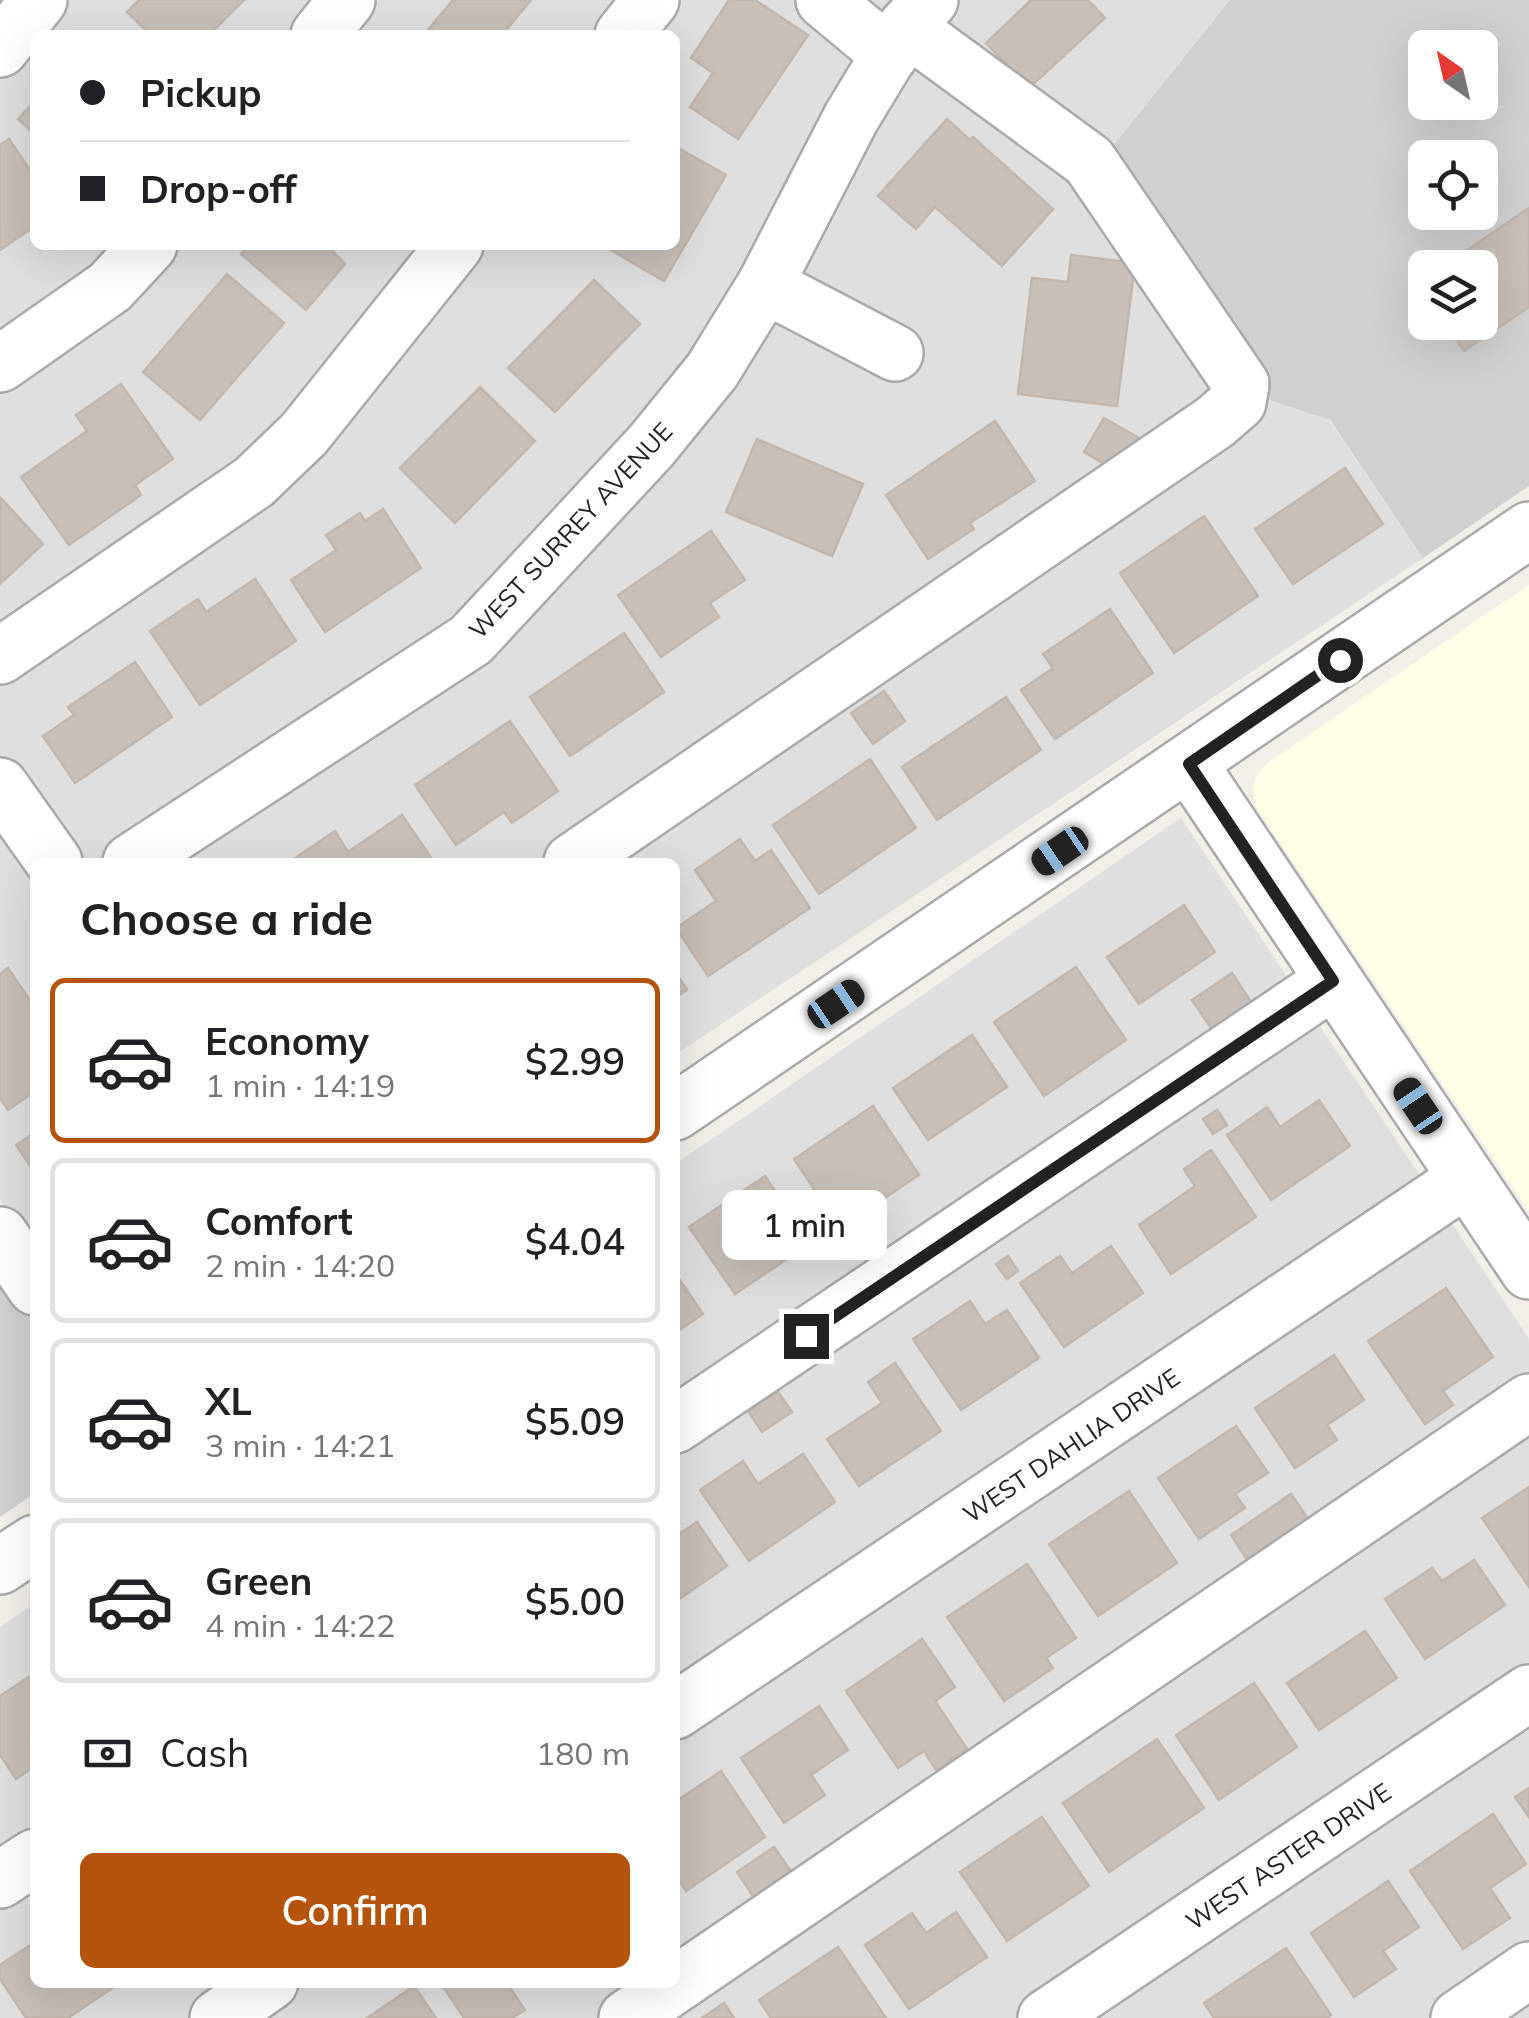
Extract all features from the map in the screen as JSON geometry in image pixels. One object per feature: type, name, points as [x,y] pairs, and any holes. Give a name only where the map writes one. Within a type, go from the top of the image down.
[{"type":"street","points":[[0,49],[39,0]]},
{"type":"street","points":[[323,30],[347,0]]},
{"type":"street","points":[[627,30],[652,0]]},
{"type":"street","points":[[578,858],[1216,422],[1238,402],[1241,384],[1089,161],[908,27],[824,0]]},
{"type":"street","name":"WEST SURREY AVENUE","points":[[137,858],[471,640],[651,446],[712,371],[765,285],[851,118],[908,27]]},
{"type":"street","points":[[0,364],[110,287],[144,250]]},
{"type":"street","points":[[0,656],[254,482],[304,434],[451,250]]},
{"type":"street","points":[[765,285],[895,353]]},
{"type":"street","points":[[680,1109],[1529,530]]},
{"type":"street","points":[[1189,764],[1529,1272]]},
{"type":"street","points":[[0,786],[51,858]]},
{"type":"street","points":[[680,1422],[1333,981]]},
{"type":"street","name":"WEST DAHLIA DRIVE","points":[[680,1707],[1466,1178]]},
{"type":"street","points":[[0,1235],[30,1280]]},
{"type":"street","points":[[680,1982],[1529,1402]]},
{"type":"street","points":[[0,1566],[30,1546]]},
{"type":"street","name":"WEST ASTER DRIVE","points":[[1046,2018],[1529,1694]]},
{"type":"street","points":[[0,1880],[30,1859]]},
{"type":"street","points":[[1459,2018],[1529,1970]]},
{"type":"street","points":[[218,2018],[261,1988]]},
{"type":"street","points":[[627,2018],[671,1988]]},
{"type":"shaded area","points":[[0,0],[1230,0],[1101,161],[1259,395],[1329,420],[1423,558],[680,1052],[680,858],[30,858],[30,1245],[0,1200]]},
{"type":"shaded area","points":[[1230,0],[1529,0],[1529,486],[1423,558],[1330,420],[1259,396],[1101,161]]},
{"type":"shaded area","points":[[1529,585],[1529,1211],[1255,805],[1253,786],[1269,762]]},
{"type":"shaded area","points":[[1181,818],[1529,1339],[1529,2018],[0,2018],[0,1627],[30,1606],[30,1988],[680,1988],[680,1161]]},
{"type":"shaded area","points":[[0,1266],[30,1311],[30,1496],[0,1517]]},
{"type":"building","points":[[139,0],[244,0],[214,30],[146,30],[127,12]]},
{"type":"building","points":[[453,0],[531,0],[506,30],[428,30]]},
{"type":"building","points":[[729,0],[755,0],[808,35],[738,139],[690,107],[713,73],[691,58]]},
{"type":"building","points":[[1031,0],[1088,0],[1105,18],[1029,88],[986,43]]},
{"type":"building","points":[[30,106],[30,130],[18,119]]},
{"type":"building","points":[[947,119],[970,140],[973,137],[1053,209],[1002,266],[935,207],[916,229],[878,196]]},
{"type":"building","points":[[9,139],[30,170],[30,229],[0,250],[0,145]]},
{"type":"building","points":[[680,149],[726,175],[664,281],[611,250],[680,250]]},
{"type":"building","points":[[1529,208],[1529,307],[1498,328],[1498,250],[1467,250]]},
{"type":"building","points":[[244,250],[332,250],[345,264],[306,310],[241,254]]},
{"type":"building","points":[[1071,255],[1135,263],[1117,406],[1018,394],[1032,278],[1068,282]]},
{"type":"building","points":[[227,274],[284,323],[200,420],[143,372]]},
{"type":"building","points":[[594,280],[640,324],[555,412],[508,368]]},
{"type":"building","points":[[1457,340],[1480,340],[1464,351]]},
{"type":"building","points":[[121,384],[173,459],[135,485],[141,495],[69,545],[21,477],[87,431],[76,415]]},
{"type":"building","points":[[480,387],[535,441],[455,523],[400,468]]},
{"type":"building","points":[[1104,418],[1139,438],[1119,473],[1084,452]]},
{"type":"building","points":[[995,421],[1035,481],[970,523],[974,529],[928,559],[886,495]]},
{"type":"building","points":[[757,439],[863,484],[832,556],[726,512]]},
{"type":"building","points":[[1345,468],[1383,524],[1293,584],[1255,529]]},
{"type":"building","points":[[0,497],[43,544],[0,584]]},
{"type":"building","points":[[383,509],[421,568],[325,632],[291,580],[336,550],[326,535],[360,513],[365,521]]},
{"type":"building","points":[[1204,516],[1258,596],[1174,653],[1120,573]]},
{"type":"building","points":[[711,531],[745,580],[710,603],[719,617],[661,657],[618,595]]},
{"type":"building","points":[[255,579],[296,641],[200,705],[150,631],[198,599],[206,612]]},
{"type":"building","points":[[1110,609],[1153,673],[1055,739],[1021,690],[1053,668],[1043,654]]},
{"type":"building","points":[[624,633],[664,692],[570,756],[530,697]]},
{"type":"building","points":[[135,662],[172,717],[75,783],[43,736],[74,715],[68,707]]},
{"type":"building","points":[[884,691],[905,721],[873,744],[851,713]]},
{"type":"building","points":[[1006,697],[1041,750],[937,820],[902,767]]},
{"type":"building","points":[[510,721],[558,791],[512,823],[504,812],[456,845],[415,785]]},
{"type":"building","points":[[870,759],[916,828],[819,894],[773,825]]},
{"type":"building","points":[[402,815],[431,858],[295,858],[335,831],[348,852]]},
{"type":"building","points":[[740,839],[755,861],[771,850],[810,908],[708,976],[680,934],[680,925],[716,901],[695,870]]},
{"type":"building","points":[[1184,905],[1215,952],[1139,1004],[1107,957]]},
{"type":"building","points":[[1076,967],[1126,1040],[1044,1096],[994,1022]]},
{"type":"building","points":[[8,968],[30,1001],[30,1095],[8,1110],[0,1098],[0,974]]},
{"type":"building","points":[[1232,973],[1257,1011],[1218,1038],[1192,1000]]},
{"type":"building","points":[[972,1035],[1007,1087],[928,1140],[893,1088]]},
{"type":"building","points":[[1319,1100],[1350,1146],[1271,1200],[1227,1135],[1267,1107],[1280,1127]]},
{"type":"building","points":[[873,1106],[919,1175],[840,1228],[794,1159]]},
{"type":"building","points":[[1217,1110],[1227,1125],[1213,1134],[1203,1119]]},
{"type":"building","points":[[30,1135],[30,1166],[16,1145]]},
{"type":"building","points":[[1211,1150],[1256,1217],[1171,1274],[1139,1225],[1195,1186],[1184,1169]]},
{"type":"building","points":[[765,1176],[799,1227],[782,1239],[793,1255],[735,1294],[689,1227]]},
{"type":"building","points":[[1111,1246],[1143,1293],[1064,1347],[1020,1283],[1060,1256],[1072,1273]]},
{"type":"building","points":[[1008,1256],[1018,1271],[1007,1279],[996,1264]]},
{"type":"building","points":[[680,1280],[703,1314],[680,1330]]},
{"type":"building","points":[[1446,1288],[1493,1357],[1443,1391],[1453,1405],[1425,1424],[1368,1341]]},
{"type":"building","points":[[970,1301],[985,1324],[1007,1310],[1039,1358],[961,1410],[913,1339]]},
{"type":"building","points":[[1334,1355],[1364,1400],[1327,1425],[1337,1440],[1295,1468],[1255,1408]]},
{"type":"building","points":[[895,1363],[941,1431],[859,1486],[827,1439],[882,1403],[868,1382]]},
{"type":"building","points":[[771,1382],[792,1412],[762,1432],[742,1402]]},
{"type":"building","points":[[1236,1426],[1268,1473],[1235,1494],[1245,1508],[1199,1539],[1158,1478]]},
{"type":"building","points":[[803,1454],[835,1502],[749,1561],[700,1490],[743,1461],[758,1484]]},
{"type":"building","points":[[1529,1487],[1529,1587],[1482,1518]]},
{"type":"building","points":[[1129,1491],[1177,1563],[1098,1616],[1049,1544]]},
{"type":"building","points":[[1291,1494],[1313,1526],[1252,1567],[1231,1535]]},
{"type":"building","points":[[697,1522],[727,1566],[680,1599],[680,1534]]},
{"type":"building","points":[[1474,1560],[1505,1605],[1425,1659],[1385,1599],[1432,1568],[1442,1581]]},
{"type":"building","points":[[1027,1564],[1076,1638],[1046,1658],[1053,1668],[1004,1701],[947,1617]]},
{"type":"building","points":[[1365,1631],[1397,1678],[1319,1730],[1287,1683]]},
{"type":"building","points":[[922,1639],[955,1687],[935,1701],[967,1749],[936,1770],[924,1751],[898,1768],[846,1691]]},
{"type":"building","points":[[30,1676],[30,1769],[16,1779],[0,1755],[0,1696]]},
{"type":"building","points":[[1254,1683],[1297,1747],[1219,1800],[1176,1735]]},
{"type":"building","points":[[819,1706],[848,1750],[811,1775],[825,1795],[784,1823],[741,1758]]},
{"type":"building","points":[[1157,1739],[1204,1808],[1109,1872],[1063,1803]]},
{"type":"building","points":[[721,1771],[765,1837],[686,1891],[680,1882],[680,1799]]},
{"type":"building","points":[[1529,1788],[1529,1817],[1515,1797]]},
{"type":"building","points":[[1493,1814],[1526,1864],[1490,1888],[1510,1918],[1463,1949],[1410,1871]]},
{"type":"building","points":[[1042,1817],[1089,1886],[1007,1941],[960,1872]]},
{"type":"building","points":[[774,1847],[797,1880],[759,1905],[737,1872]]},
{"type":"building","points":[[1388,1881],[1419,1927],[1383,1951],[1396,1969],[1354,1997],[1311,1933]]},
{"type":"building","points":[[956,1912],[987,1957],[909,2009],[865,1945],[912,1913],[926,1933]]},
{"type":"building","points":[[30,1945],[30,1988],[113,1988],[68,2018],[26,2018],[0,1979],[0,1965]]},
{"type":"building","points":[[838,1947],[886,2018],[771,2018],[759,2000]]},
{"type":"building","points":[[1286,1948],[1331,2015],[1214,2018],[1204,2003]]},
{"type":"building","points":[[415,1988],[436,2018],[367,2018]]},
{"type":"building","points":[[444,1988],[510,1988],[525,2010],[512,2018],[464,2018]]},
{"type":"building","points":[[724,2003],[734,2018],[702,2018]]},
{"type":"route","points":[[806,1336],[1333,981],[1189,764],[1340,660]]}]
